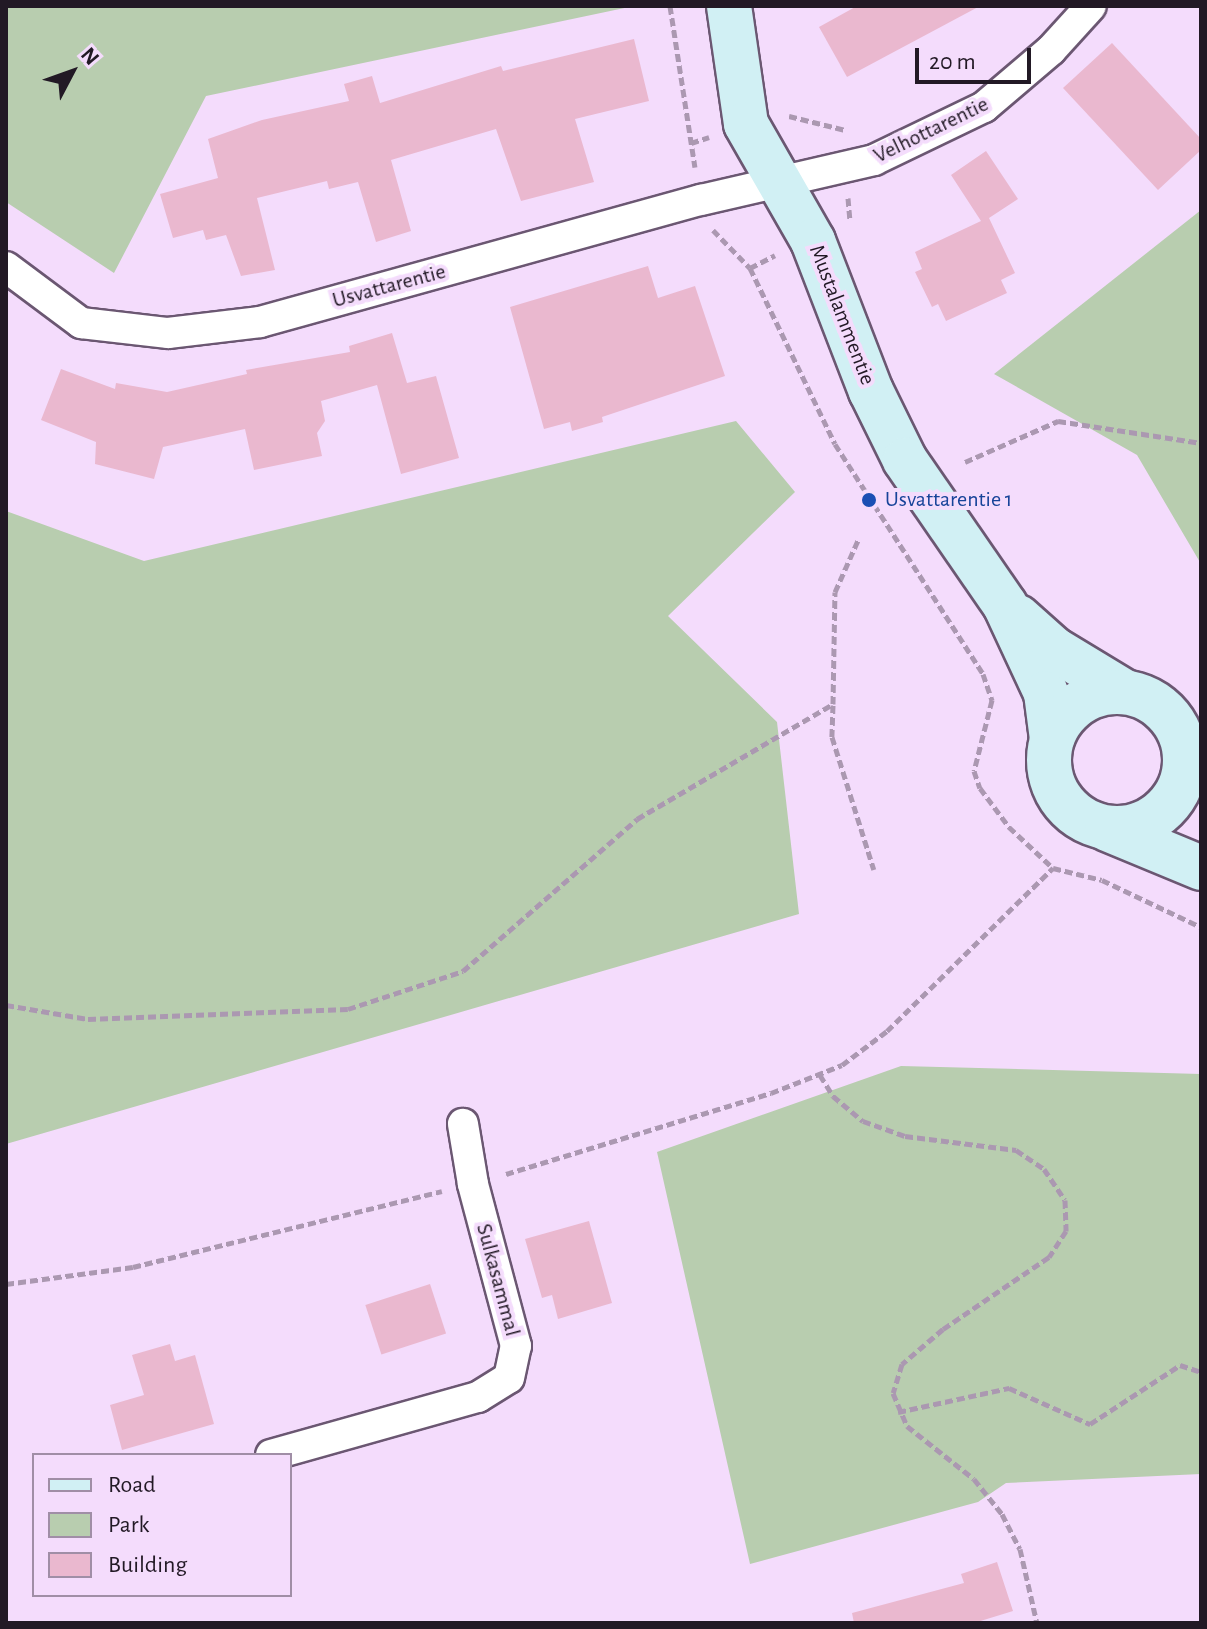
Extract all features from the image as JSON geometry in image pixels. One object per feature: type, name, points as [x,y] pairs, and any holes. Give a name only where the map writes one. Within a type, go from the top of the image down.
[{"type":"street","name":"Mustalammentie","points":[[729,6],[746,124],[784,184],[813,241],[871,391],[905,460],[1005,605],[1046,693],[1052,739]]},
{"type":"street","name":"Velhottarentie","points":[[784,184],[903,149],[984,107],[1051,50],[1091,6]]},
{"type":"street","name":"Usvattarentie","points":[[6,267],[81,323],[168,333],[260,322],[701,200],[784,184]]},
{"type":"street","name":"Mustalammentie","points":[[1005,605],[1054,649],[1125,692]]},
{"type":"street","points":[[1201,788],[1176,725],[1163,709],[1125,692],[1101,694],[1080,703],[1052,739],[1051,779],[1074,814],[1201,868]]},
{"type":"street","points":[[1097,826],[1121,829],[1147,822],[1166,809],[1180,789],[1184,748]]},
{"type":"street","name":"Sulkasammal","points":[[278,1453],[478,1397],[509,1378],[516,1346],[473,1184],[463,1124]]},
{"type":"path","points":[[670,6],[701,200],[716,238],[750,268],[835,444],[983,674],[992,700],[974,771],[980,788],[1009,827],[1053,868],[1102,880],[1201,927]]},
{"type":"path","points":[[965,462],[1058,421],[1201,443]]},
{"type":"path","points":[[859,538],[835,592],[832,737],[874,870]]},
{"type":"path","points":[[6,1005],[88,1019],[348,1009],[463,971],[637,819],[833,704]]},
{"type":"path","points":[[6,1284],[133,1267],[473,1184],[820,1075],[887,1031],[1053,868]]},
{"type":"path","points":[[820,1075],[833,1096],[863,1121],[905,1136],[1016,1150],[1044,1169],[1065,1200],[1066,1231],[1049,1257],[943,1329],[902,1364],[893,1393],[898,1412],[907,1426],[974,1479],[1002,1514],[1020,1549],[1037,1623]]},
{"type":"path","points":[[898,1412],[1009,1388],[1090,1424],[1180,1365],[1201,1372]]},
{"type":"green space","points":[[6,6],[634,6],[206,96],[114,273],[6,202]]},
{"type":"green space","points":[[1201,210],[1201,564],[1137,455],[994,374]]},
{"type":"green space","points":[[736,421],[795,492],[668,616],[777,722],[799,914],[6,1144],[6,511],[144,561]]},
{"type":"green space","points":[[901,1066],[1201,1074],[1201,1474],[1006,1483],[978,1502],[750,1564],[657,1152]]},
{"type":"building","points":[[857,6],[980,6],[847,77],[819,27]]},
{"type":"building","points":[[634,39],[649,101],[575,119],[594,182],[521,201],[496,129],[391,160],[411,231],[376,242],[358,182],[329,189],[327,181],[257,198],[275,270],[241,276],[226,235],[206,240],[203,230],[173,238],[160,194],[218,178],[208,139],[262,120],[349,101],[344,84],[372,76],[380,103],[501,66],[503,71]]},
{"type":"building","points":[[1112,43],[1201,139],[1201,150],[1158,190],[1063,88]]},
{"type":"building","points":[[986,151],[1018,199],[989,218],[1015,273],[1001,280],[1007,293],[946,321],[938,304],[932,307],[915,272],[922,269],[915,252],[981,221],[951,175]]},
{"type":"building","points":[[648,266],[658,298],[695,286],[725,376],[602,417],[603,422],[572,431],[570,422],[544,429],[510,307]]},
{"type":"building","points":[[392,333],[407,383],[436,376],[459,458],[401,474],[377,385],[321,401],[325,421],[317,433],[322,456],[254,470],[245,429],[163,447],[154,479],[95,464],[96,442],[41,420],[61,369],[115,389],[116,383],[167,392],[247,374],[246,370],[350,352],[349,346]]},
{"type":"building","points":[[589,1221],[612,1303],[558,1319],[552,1295],[542,1298],[525,1239]]},
{"type":"building","points":[[430,1284],[446,1333],[381,1354],[365,1305]]},
{"type":"building","points":[[170,1344],[175,1361],[195,1355],[214,1424],[122,1450],[110,1405],[144,1395],[132,1355]]},
{"type":"building","points":[[997,1562],[1013,1611],[974,1623],[854,1623],[852,1613],[964,1583],[961,1574]]},
{"type":"place","name":"Usvattarentie 1","points":[[869,500]]}]
